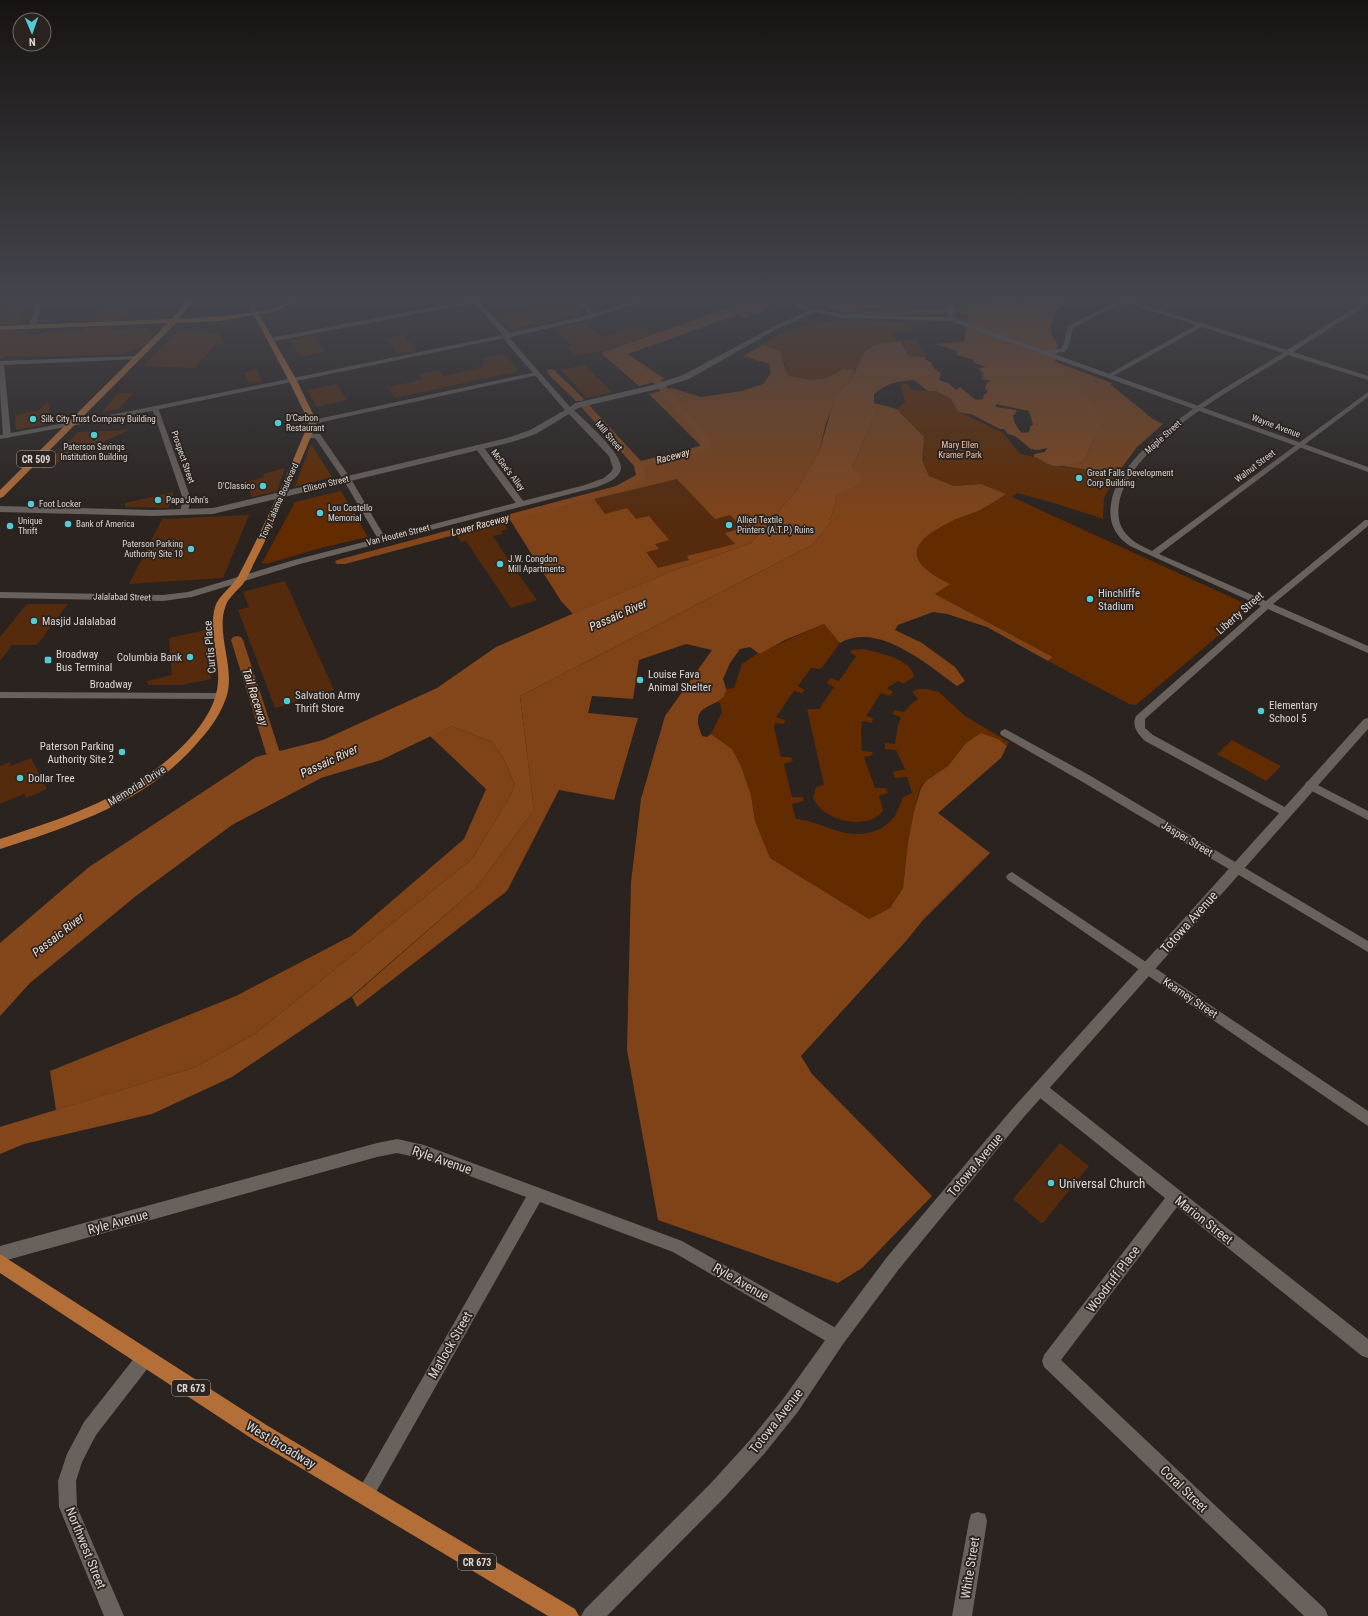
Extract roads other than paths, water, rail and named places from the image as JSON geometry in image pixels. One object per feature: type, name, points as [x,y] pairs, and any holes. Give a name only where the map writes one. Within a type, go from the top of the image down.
[{"type":"main road","name":"CR 509","points":[[0,495],[124,371]]},
{"type":"main road","points":[[288,371],[313,422]]},
{"type":"main road","name":"Tony Lalama Boulevard","points":[[242,579],[283,495],[313,422]]},
{"type":"main road","name":"Curtis Place","points":[[222,696],[225,670],[219,614],[221,606],[242,579]]},
{"type":"main road","name":"Memorial Drive","points":[[0,844],[66,822],[107,805],[145,783],[171,764],[194,742],[210,720],[222,696]]},
{"type":"main road","name":"West Broadway","points":[[0,1263],[261,1434],[568,1616]]},
{"type":"street","points":[[0,371],[3,437],[156,408],[330,371]]},
{"type":"street","name":"Mill Street","points":[[534,371],[560,402],[613,455],[618,466]]},
{"type":"street","name":"Ellison Street","points":[[0,509],[153,513],[216,511],[517,438],[533,432],[569,410],[584,404],[668,384],[697,371]]},
{"type":"street","name":"Wayne Avenue","points":[[1100,371],[1368,470]]},
{"type":"street","points":[[1110,375],[1117,371]]},
{"type":"street","name":"Maple Street","points":[[1260,371],[1171,428],[1140,458],[1119,489],[1114,514],[1118,531],[1134,544],[1153,554],[1368,650]]},
{"type":"street","points":[[1347,371],[1368,378]]},
{"type":"street","points":[[313,422],[536,374]]},
{"type":"street","name":"Walnut Street","points":[[1153,554],[1368,394]]},
{"type":"street","name":"Prospect Street","points":[[156,408],[187,499],[184,512]]},
{"type":"street","points":[[307,436],[317,436],[347,479],[382,539]]},
{"type":"street","name":"McGee's Alley","points":[[479,448],[521,504]]},
{"type":"street","name":"Van Houten Street","points":[[242,579],[297,562],[382,539],[602,482],[617,473],[618,466]]},
{"type":"street","name":"Liberty Street","points":[[1286,813],[1149,738],[1140,729],[1140,718],[1267,605],[1368,522]]},
{"type":"street","name":"Jalalabad Street","points":[[0,595],[178,597],[190,595],[242,579]]},
{"type":"street","name":"Broadway","points":[[0,695],[222,696]]},
{"type":"street","name":"Totowa Avenue","points":[[592,1616],[718,1490],[757,1447],[790,1406],[837,1338],[893,1263],[1040,1089],[1310,785],[1368,722]]},
{"type":"street","name":"Jasper Street","points":[[1005,733],[1085,778],[1368,947]]},
{"type":"street","points":[[1310,785],[1368,816]]},
{"type":"street","name":"Kearney Street","points":[[1012,877],[1368,1119]]},
{"type":"street","name":"Marion Street","points":[[1040,1089],[1368,1350]]},
{"type":"street","name":"Ryle Avenue","points":[[0,1254],[354,1156],[396,1146],[424,1152],[677,1246],[837,1338]]},
{"type":"street","name":"Matlock Street","points":[[365,1495],[536,1194]]},
{"type":"street","name":"Woodruff Place","points":[[1050,1361],[1175,1197]]},
{"type":"street","name":"Northwest Street","points":[[114,1616],[68,1507],[66,1492],[73,1461],[89,1430],[145,1358]]},
{"type":"street","name":"Coral Street","points":[[1050,1361],[1318,1616]]},
{"type":"street","name":"White Street","points":[[962,1616],[978,1521]]},
{"type":"water","name":"Passaic River","points":[[855,371],[938,371],[941,374],[939,380],[948,383],[956,390],[960,387],[976,400],[983,399],[984,395],[988,392],[985,388],[988,382],[992,381],[982,379],[983,376],[981,375],[984,374],[981,371],[1068,371],[1075,375],[1102,423],[1083,462],[1061,466],[1046,463],[1034,457],[1034,454],[1045,452],[1047,448],[1038,450],[1031,449],[1015,436],[1008,434],[1004,429],[1000,429],[971,414],[958,411],[951,399],[936,391],[928,391],[914,380],[897,382],[884,387],[874,394],[874,417],[852,468],[860,475],[860,484],[837,495],[829,525],[812,545],[520,696],[534,810],[475,889],[352,996],[232,1077],[152,1114],[24,1144],[0,1154],[0,1127],[196,1067],[256,1033],[472,859],[508,800],[515,785],[503,757],[492,742],[452,726],[381,760],[321,778],[232,825],[136,896],[30,983],[0,1016],[0,943],[89,867],[256,757],[323,740],[437,688],[496,647],[667,573],[751,543],[796,491],[819,452],[833,404],[839,392],[852,379]],"holes":[[[996,404],[1029,411],[1033,425],[1030,427],[1029,432],[1022,433],[1013,419],[1013,416],[1017,411],[996,407]]]},
{"type":"waterway","name":"Raceway","points":[[639,465],[703,448],[706,444],[706,440],[657,381],[645,371]]},
{"type":"waterway","points":[[551,372],[579,399]]},
{"type":"waterway","points":[[586,407],[639,465]]},
{"type":"waterway","name":"Lower Raceway","points":[[341,562],[620,488],[641,476],[639,465]]},
{"type":"waterway","name":"Tail Raceway","points":[[237,640],[273,753]]},
{"type":"place","name":"Silk City Trust Company Building","points":[[33,419]]},
{"type":"place","name":"D'Carbon Restaurant","points":[[278,423]]},
{"type":"place","name":"Paterson Savings Institution Building","points":[[94,435]]},
{"type":"place","name":"Great Falls Development Corp Building","points":[[1079,478]]},
{"type":"place","name":"D'Classico","points":[[263,486]]},
{"type":"place","name":"Papa John's","points":[[158,500]]},
{"type":"place","name":"Foot Locker","points":[[31,504]]},
{"type":"place","name":"Lou Costello Memorial","points":[[320,513]]},
{"type":"place","name":"Bank of America","points":[[68,524]]},
{"type":"place","name":"Allied Textile Printers (A.T.P.) Ruins","points":[[729,525]]},
{"type":"place","name":"Unique Thrift","points":[[10,526]]},
{"type":"place","name":"Paterson Parking Authority Site 10","points":[[191,549]]},
{"type":"place","name":"J.W. Congdon Mill Apartments","points":[[500,564]]},
{"type":"place","name":"Hinchliffe Stadium","points":[[1090,599]]},
{"type":"place","name":"Masjid Jalalabad","points":[[34,621]]},
{"type":"place","name":"Columbia Bank","points":[[190,657]]},
{"type":"place","name":"Broadway Bus Terminal","points":[[48,660]]},
{"type":"place","name":"Louise Fava Animal Shelter","points":[[640,680]]},
{"type":"place","name":"Salvation Army Thrift Store","points":[[287,701]]},
{"type":"place","name":"Elementary School 5","points":[[1261,711]]},
{"type":"place","name":"Paterson Parking Authority Site 2","points":[[122,752]]},
{"type":"place","name":"Dollar Tree","points":[[20,778]]},
{"type":"place","name":"Universal Church","points":[[1051,1183]]},
{"type":"park label","name":"Mary Ellen Kramer Park","points":[[960,450]]}]
